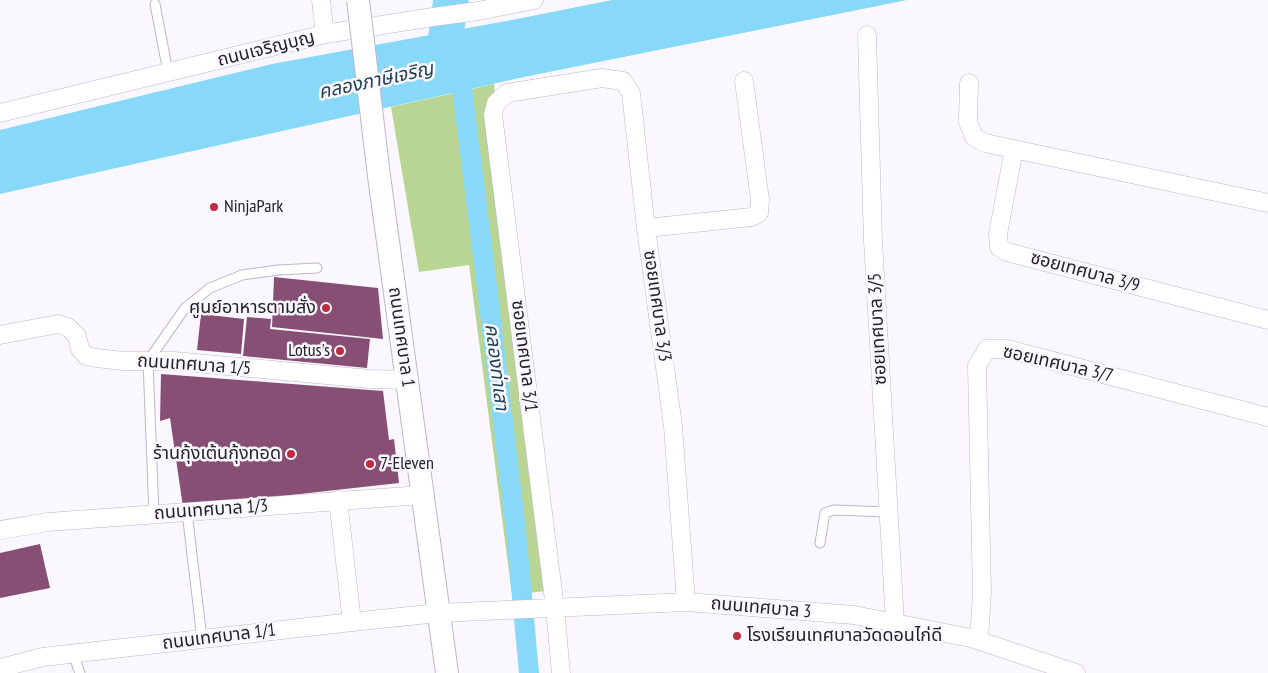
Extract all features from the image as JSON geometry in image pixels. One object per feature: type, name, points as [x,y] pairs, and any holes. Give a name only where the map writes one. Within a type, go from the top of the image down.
[{"type":"street","points":[[322,0],[325,34]]},
{"type":"street","name":"ถนนเทศบาล 1","points":[[358,0],[379,176],[447,673]]},
{"type":"street","name":"ถนนเจริญบุญ","points":[[0,113],[325,34],[433,16],[478,12],[534,0]]},
{"type":"street","name":"ซอยเทศบาล 3/5","points":[[867,35],[872,241],[895,623]]},
{"type":"street","name":"ซอยเทศบาล 3/3","points":[[554,85],[602,78],[613,79],[623,81],[631,93],[646,228],[673,426],[686,602]]},
{"type":"street","points":[[646,228],[752,216],[759,213],[760,200],[744,81]]},
{"type":"street","points":[[970,83],[968,122],[974,137],[985,143],[1268,203]]},
{"type":"street","name":"ซอยเทศบาล 3/1","points":[[554,85],[507,93],[496,103],[493,115],[561,673]]},
{"type":"street","name":"ซอยเทศบาล 3/9","points":[[1014,149],[998,234],[999,247],[1007,252],[1268,320]]},
{"type":"street","name":"ถนนเทศบาล 1/5","points":[[0,335],[58,324],[68,326],[76,336],[80,349],[86,356],[123,361],[174,361],[370,379],[407,380]]},
{"type":"street","name":"ซอยเทศบาล 3/7","points":[[979,641],[982,592],[977,366],[987,350],[1006,349],[1268,418]]},
{"type":"street","name":"ถนนเทศบาล 1/3","points":[[0,530],[48,522],[422,495]]},
{"type":"street","points":[[338,500],[352,622]]},
{"type":"street","name":"ถนนเทศบาล 3","points":[[438,614],[686,602],[854,615],[971,638],[1076,673]]},
{"type":"street","name":"ถนนเทศบาล 1/1","points":[[0,668],[43,657],[438,614]]},
{"type":"lane","points":[[156,4],[168,72]]},
{"type":"lane","points":[[154,514],[148,361],[185,308],[210,288],[242,275],[278,270],[317,268]]},
{"type":"lane","points":[[820,543],[825,513],[834,510],[888,512]]},
{"type":"lane","points":[[187,512],[202,639]]},
{"type":"lane","points":[[73,654],[80,673]]},
{"type":"green space","points":[[494,84],[545,591],[512,595],[469,265],[419,272],[391,107]]},
{"type":"water","name":"คลองภาษีเจริญ","points":[[612,0],[907,0],[524,77],[0,194],[0,130],[272,64]]},
{"type":"building","name":"ศูนย์อาหารตามสั่ง","points":[[274,277],[378,288],[383,339],[272,327]]},
{"type":"building","points":[[201,314],[244,319],[241,354],[197,350]]},
{"type":"building","points":[[247,317],[271,319],[270,329],[370,339],[367,368],[243,356]]},
{"type":"building","points":[[161,374],[383,391],[389,440],[394,439],[399,483],[183,507],[170,418],[160,421]]},
{"type":"building","points":[[40,544],[50,588],[0,598],[0,553]]},
{"type":"waterway","name":"คลองท่าเสา","points":[[442,65],[451,0]]},
{"type":"waterway","name":"คลองท่าเสา","points":[[459,64],[516,531],[529,673]]},
{"type":"place","name":"NinjaPark","points":[[214,207]]},
{"type":"place","name":"ศูนย์อาหารตามสั่ง","points":[[326,308]]},
{"type":"place","name":"Lotus's","points":[[340,351]]},
{"type":"place","name":"ร้านกุ้งเต้นกุ้งทอด","points":[[291,454]]},
{"type":"place","name":"7-Eleven","points":[[370,464]]},
{"type":"place","name":"โรงเรียนเทศบาลวัดดอนไก่ดี","points":[[737,636]]}]
